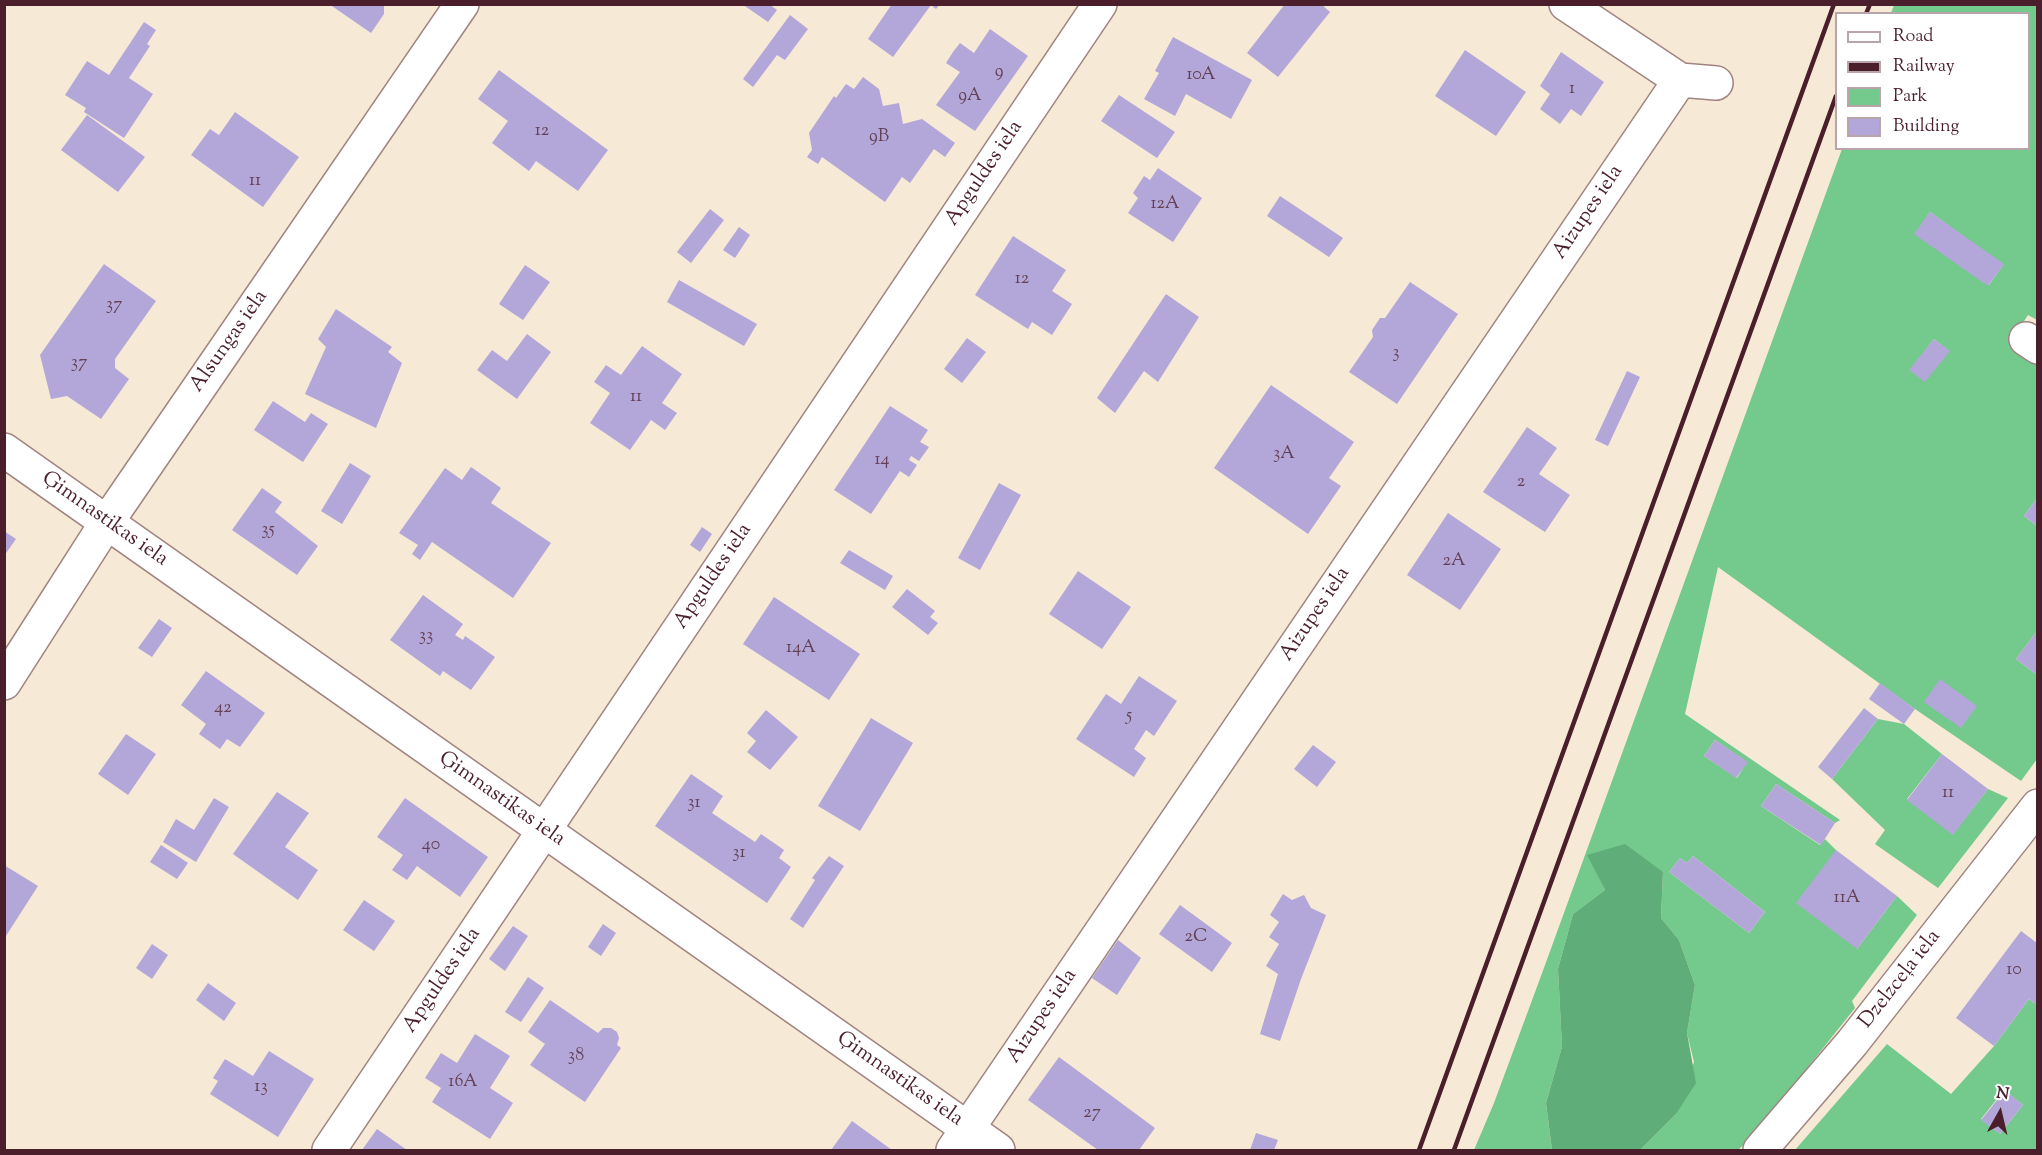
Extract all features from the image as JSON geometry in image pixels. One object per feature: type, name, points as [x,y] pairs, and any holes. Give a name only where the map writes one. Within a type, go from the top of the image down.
[{"type":"street","name":"Alsungas iela","points":[[4,683],[107,522],[462,4]]},
{"type":"street","name":"Apguldes iela","points":[[329,1150],[1100,4]]},
{"type":"street","points":[[1566,4],[1680,80],[1716,83]]},
{"type":"street","name":"Aizupes iela","points":[[960,1139],[1680,80]]},
{"type":"street","name":"Ģimnastikas iela","points":[[4,450],[543,830],[960,1139],[998,1150]]},
{"type":"street","name":"Dzelzceļa iela","points":[[1760,1150],[1852,1043],[2037,806]]},
{"type":"green space","points":[[1894,5],[2037,5],[2037,320],[2028,315],[2010,343],[2037,363],[2037,498],[2024,516],[2037,526],[2037,631],[2016,659],[2037,675],[2037,759],[2021,781],[1915,709],[1718,567],[1685,714],[1840,820],[1835,823],[1776,784],[1761,806],[1820,845],[1825,839],[1836,850],[1857,949],[1897,896],[1917,915],[1852,1001],[1855,1008],[1754,1135],[1738,1150],[1640,1150],[1676,1114],[1694,1062],[1687,1033],[1695,985],[1679,940],[1661,918],[1663,872],[1588,855],[1605,890],[1573,914],[1558,969],[1562,1047],[1546,1103],[1552,1150],[1474,1150],[1541,976],[1842,150],[2030,150],[2030,12],[1891,12]],"holes":[[[1930,212],[2003,265],[1989,285],[1915,234]],[[1934,339],[1949,351],[1910,370]],[[1715,740],[1747,762],[1737,778],[1704,756]],[[1693,856],[1765,912],[1749,933],[1669,872],[1680,858],[1687,863]]]},
{"type":"green space","points":[[1878,719],[1904,724],[1942,754],[1907,799],[1953,834],[1988,789],[2008,798],[1938,888],[1875,844],[1885,830],[1832,779]]},
{"type":"green space","points":[[1625,844],[1663,872],[1661,918],[1679,940],[1695,985],[1687,1033],[1696,1083],[1676,1114],[1640,1150],[1552,1150],[1546,1103],[1562,1047],[1558,969],[1573,914],[1605,890],[1587,855]]},
{"type":"green space","points":[[2029,999],[2037,1005],[2037,1150],[1795,1150],[1887,1044],[1951,1094],[1994,1046]],"holes":[[[2004,1090],[2023,1105],[2000,1134],[1981,1119]]]},
{"type":"building","points":[[329,4],[384,4],[384,14],[371,33]]},
{"type":"building","points":[[742,4],[769,4],[777,10],[768,22]]},
{"type":"building","points":[[892,4],[940,4],[936,9],[931,5],[893,57],[868,39]]},
{"type":"building","points":[[1285,4],[1321,4],[1330,12],[1278,77],[1247,53]]},
{"type":"building","points":[[790,15],[808,29],[785,60],[777,55],[753,87],[743,79]]},
{"type":"building","points":[[144,22],[156,30],[147,44],[150,46],[129,78],[153,94],[124,138],[84,112],[86,108],[65,95],[87,61],[109,75]]},
{"type":"building","points":[[990,29],[1028,56],[975,131],[936,105],[960,72],[946,63],[953,52],[960,43],[974,53]]},
{"type":"building","points":[[1173,37],[1252,80],[1231,119],[1186,94],[1175,116],[1144,99],[1159,73],[1155,71]]},
{"type":"building","points":[[1465,50],[1526,92],[1496,136],[1435,96]]},
{"type":"building","points":[[1561,52],[1604,82],[1581,116],[1571,109],[1560,124],[1540,109],[1550,94],[1540,86]]},
{"type":"building","points":[[499,70],[608,150],[578,191],[536,161],[529,171],[492,143],[508,121],[478,99]]},
{"type":"building","points":[[863,77],[879,89],[883,106],[899,103],[903,124],[922,119],[955,143],[945,157],[934,149],[910,183],[902,177],[885,202],[822,157],[818,164],[807,157],[812,150],[809,133],[834,96],[836,98],[846,84],[854,89]]},
{"type":"building","points":[[1119,95],[1175,132],[1157,158],[1101,121]]},
{"type":"building","points":[[235,112],[299,157],[263,207],[191,155],[210,129],[219,135]]},
{"type":"building","points":[[87,115],[145,157],[118,192],[61,150]]},
{"type":"building","points":[[1158,168],[1202,198],[1173,242],[1128,213],[1138,198],[1133,193],[1144,176],[1150,180]]},
{"type":"building","points":[[1280,196],[1343,238],[1329,257],[1267,216]]},
{"type":"building","points":[[710,209],[724,220],[691,263],[677,252]]},
{"type":"building","points":[[1930,212],[2004,264],[1988,286],[1914,234]]},
{"type":"building","points":[[739,227],[750,235],[735,258],[723,250]]},
{"type":"building","points":[[1013,236],[1066,270],[1052,291],[1072,304],[1052,335],[1032,322],[1028,329],[975,295]]},
{"type":"building","points":[[104,264],[156,301],[115,359],[115,368],[129,379],[101,419],[67,396],[51,399],[40,355]]},
{"type":"building","points":[[525,265],[550,282],[523,320],[499,304]]},
{"type":"building","points":[[679,280],[757,324],[744,346],[667,302]]},
{"type":"building","points":[[1410,282],[1458,314],[1397,404],[1349,372],[1373,337],[1372,330],[1380,318],[1385,318]]},
{"type":"building","points":[[1166,294],[1199,317],[1158,382],[1144,371],[1115,413],[1097,398]]},
{"type":"building","points":[[336,309],[392,347],[388,352],[402,363],[376,428],[305,394],[326,347],[318,339]]},
{"type":"building","points":[[527,334],[551,352],[517,399],[477,370],[492,350],[507,361]]},
{"type":"building","points":[[967,338],[986,352],[962,383],[944,369]]},
{"type":"building","points":[[1934,339],[1950,351],[1925,382],[1909,370]]},
{"type":"building","points":[[642,346],[682,374],[662,403],[677,413],[665,430],[651,420],[630,450],[590,423],[610,393],[594,382],[606,365],[621,375]]},
{"type":"building","points":[[1627,371],[1640,377],[1608,446],[1595,440]]},
{"type":"building","points":[[1271,385],[1354,442],[1329,478],[1341,486],[1308,534],[1214,468]]},
{"type":"building","points":[[273,401],[305,422],[311,413],[328,424],[303,462],[254,430]]},
{"type":"building","points":[[890,406],[928,430],[920,442],[929,447],[919,461],[911,456],[909,460],[917,465],[909,477],[900,471],[871,514],[834,490]]},
{"type":"building","points":[[1527,427],[1557,448],[1539,474],[1570,495],[1545,532],[1483,492]]},
{"type":"building","points":[[350,463],[371,476],[342,524],[321,511]]},
{"type":"building","points":[[471,467],[501,488],[491,503],[551,543],[513,598],[432,542],[420,560],[412,554],[418,545],[399,533],[445,468],[462,480]]},
{"type":"building","points":[[999,483],[1021,495],[980,570],[958,558]]},
{"type":"building","points":[[262,488],[282,502],[275,512],[318,546],[297,575],[232,530]]},
{"type":"building","points":[[2037,498],[2037,526],[2024,516]]},
{"type":"building","points":[[1448,513],[1501,549],[1460,610],[1407,575]]},
{"type":"building","points":[[702,527],[712,534],[700,552],[690,545]]},
{"type":"building","points":[[4,531],[16,539],[4,556]]},
{"type":"building","points":[[849,550],[893,576],[885,590],[840,563]]},
{"type":"building","points":[[1078,571],[1131,607],[1102,649],[1049,614]]},
{"type":"building","points":[[907,589],[935,611],[930,617],[938,623],[928,635],[892,607]]},
{"type":"building","points":[[423,595],[463,624],[455,635],[463,640],[465,636],[495,657],[471,690],[443,671],[440,676],[390,640]]},
{"type":"building","points":[[774,597],[860,654],[829,700],[743,644]]},
{"type":"building","points":[[159,619],[172,628],[152,657],[138,648]]},
{"type":"building","points":[[2037,631],[2037,675],[2016,659]]},
{"type":"building","points":[[206,671],[265,713],[240,747],[227,739],[220,749],[199,734],[206,724],[181,705]]},
{"type":"building","points":[[1139,676],[1177,701],[1154,736],[1146,730],[1134,749],[1146,758],[1134,777],[1076,739],[1106,694],[1121,704]]},
{"type":"building","points":[[1940,679],[1977,706],[1961,728],[1924,702]]},
{"type":"building","points":[[1880,683],[1915,709],[1904,724],[1869,699]]},
{"type":"building","points":[[1864,708],[1878,719],[1832,779],[1818,767]]},
{"type":"building","points":[[766,710],[798,737],[770,770],[747,752],[756,741],[747,733]]},
{"type":"building","points":[[871,718],[913,743],[860,831],[818,806]]},
{"type":"building","points":[[126,734],[156,754],[128,795],[98,774]]},
{"type":"building","points":[[1715,740],[1748,762],[1736,778],[1704,756]]},
{"type":"building","points":[[1313,745],[1336,762],[1317,787],[1294,769]]},
{"type":"building","points":[[1942,754],[1988,789],[1953,835],[1907,800]]},
{"type":"building","points":[[691,774],[723,796],[712,813],[755,842],[761,834],[784,850],[779,858],[791,867],[767,903],[655,826]]},
{"type":"building","points":[[1776,784],[1835,823],[1821,845],[1761,806]]},
{"type":"building","points":[[277,792],[309,813],[285,847],[318,870],[298,900],[233,854]]},
{"type":"building","points":[[214,798],[229,807],[196,862],[163,842],[176,819],[194,830]]},
{"type":"building","points":[[405,798],[488,857],[460,897],[417,866],[407,880],[392,870],[403,855],[377,837]]},
{"type":"building","points":[[161,845],[188,863],[177,879],[150,862]]},
{"type":"building","points":[[1836,850],[1897,896],[1857,949],[1796,903]]},
{"type":"building","points":[[829,856],[844,866],[803,928],[790,919],[815,880],[812,878]]},
{"type":"building","points":[[1693,856],[1765,912],[1749,933],[1669,872],[1680,858],[1687,863]]},
{"type":"building","points":[[4,865],[38,886],[4,939]]},
{"type":"building","points":[[1283,894],[1292,900],[1304,895],[1311,908],[1326,915],[1280,1041],[1260,1034],[1278,974],[1266,966],[1279,944],[1269,937],[1279,922],[1270,915]]},
{"type":"building","points":[[364,900],[395,921],[374,951],[343,930]]},
{"type":"building","points":[[1180,905],[1232,943],[1212,972],[1159,934]]},
{"type":"building","points":[[603,924],[616,933],[601,956],[588,947]]},
{"type":"building","points":[[513,926],[528,936],[505,971],[489,959]]},
{"type":"building","points":[[2021,931],[2037,943],[2037,1005],[2029,999],[1994,1046],[1956,1018]]},
{"type":"building","points":[[1118,940],[1141,958],[1117,995],[1092,978]]},
{"type":"building","points":[[152,944],[168,955],[152,979],[136,968]]},
{"type":"building","points":[[528,977],[544,988],[521,1022],[505,1012]]},
{"type":"building","points":[[208,983],[236,1003],[224,1021],[196,1000]]},
{"type":"building","points":[[550,1000],[598,1033],[603,1028],[611,1028],[617,1032],[619,1038],[617,1045],[621,1048],[585,1102],[530,1065],[545,1044],[528,1032]]},
{"type":"building","points":[[475,1034],[510,1056],[490,1088],[513,1103],[490,1139],[432,1102],[441,1088],[425,1078],[441,1053],[457,1063]]},
{"type":"building","points":[[269,1051],[314,1079],[278,1137],[210,1094],[218,1081],[213,1078],[225,1059],[253,1076]]},
{"type":"building","points":[[1059,1057],[1155,1128],[1139,1150],[1098,1150],[1028,1100]]},
{"type":"building","points":[[2005,1090],[2023,1105],[2000,1134],[1981,1120]]},
{"type":"building","points":[[852,1121],[892,1150],[831,1150]]},
{"type":"building","points":[[377,1129],[407,1150],[362,1150]]},
{"type":"building","points":[[1256,1133],[1278,1140],[1274,1150],[1250,1150]]},
{"type":"railway","points":[[1419,1150],[1834,4]]},
{"type":"railway","points":[[1867,12],[1870,4]]},
{"type":"railway","points":[[1454,1150],[1835,99]]}]
